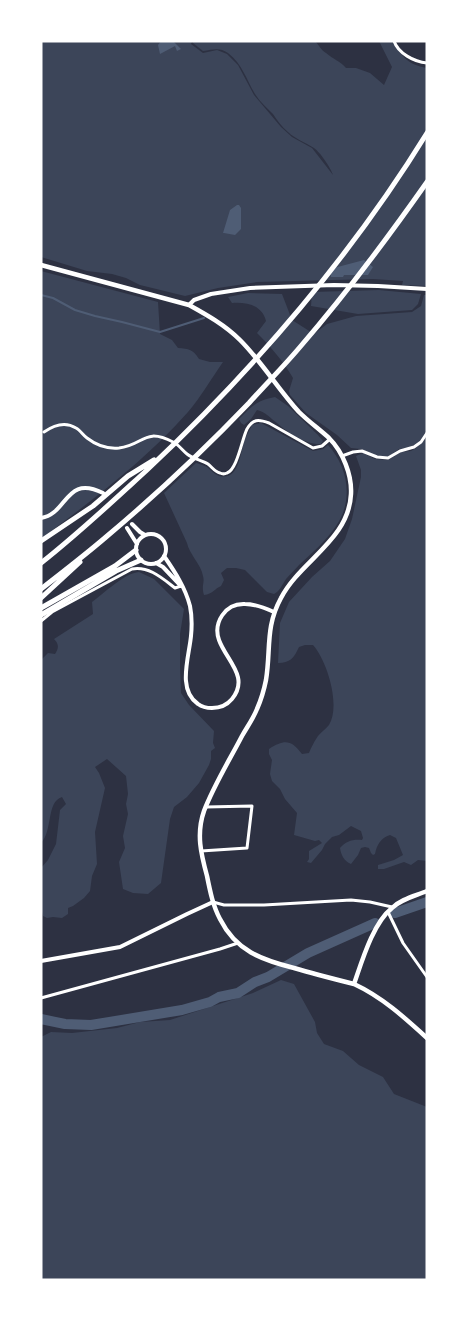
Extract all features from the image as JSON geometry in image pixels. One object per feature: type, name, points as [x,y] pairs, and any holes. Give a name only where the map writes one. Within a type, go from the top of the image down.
[{"type":"highway","points":[[41,563],[90,523],[167,451],[245,371],[316,289],[382,201],[427,134]]},
{"type":"highway","points":[[41,598],[183,468],[230,422],[300,348],[374,256],[427,182]]},
{"type":"highway","points":[[41,541],[93,506],[128,476],[167,451]]},
{"type":"highway","points":[[41,534],[54,531],[65,525]]},
{"type":"highway","points":[[41,589],[106,538]]},
{"type":"highway","points":[[41,608],[115,566],[136,550]]},
{"type":"highway","points":[[41,615],[116,572],[141,560]]},
{"type":"main road","points":[[41,265],[189,306],[204,314],[240,340],[299,412],[330,439],[341,456],[349,475],[351,486],[346,518],[332,538],[292,582],[274,612],[269,632],[266,680],[261,696],[256,710],[216,785],[203,814],[200,847],[213,902],[220,919],[238,943],[253,954],[268,961],[354,984],[371,992],[389,1004],[427,1038]]},
{"type":"main road","points":[[354,984],[375,930],[388,912],[402,901],[427,891]]},
{"type":"street","points":[[394,41],[404,54],[419,62],[427,63]]},
{"type":"street","points":[[189,306],[194,300],[211,294],[250,288],[369,285],[427,289]]},
{"type":"street","points":[[44,432],[56,425],[66,424],[76,427],[97,444],[118,448],[125,447],[146,436],[158,437],[174,442],[189,456],[208,464],[217,472],[226,474],[235,465],[247,429],[256,420],[268,423],[313,448],[322,446],[330,439]]},
{"type":"street","points":[[341,456],[362,451],[377,457],[388,458],[400,451],[414,447],[421,442],[427,433]]},
{"type":"street","points":[[41,518],[55,511],[72,492],[79,489],[93,489],[101,494]]},
{"type":"street","points":[[132,524],[140,532],[146,535],[154,535],[162,540],[165,548],[164,556],[156,563],[148,564],[138,557],[137,544],[146,535]]},
{"type":"street","points":[[127,528],[137,544]]},
{"type":"street","points":[[164,556],[180,579],[181,586]]},
{"type":"street","points":[[156,563],[163,567],[181,586],[188,599],[191,614],[191,635],[186,681],[187,688],[194,702],[202,706],[215,708],[227,703],[236,694],[237,673],[219,641],[217,633],[219,620],[223,614],[229,608],[243,604],[261,607],[274,612]]},
{"type":"street","points":[[41,621],[52,612],[132,569],[145,569],[164,579],[175,588],[181,586]]},
{"type":"street","points":[[201,851],[247,848],[252,806],[206,807]]},
{"type":"street","points":[[41,961],[120,947],[213,902],[224,905],[264,905],[351,900],[392,907]]},
{"type":"street","points":[[388,912],[403,943],[427,977]]},
{"type":"street","points":[[41,998],[238,943]]},
{"type":"shaded area","points":[[41,41],[192,41],[191,44],[203,53],[217,50],[227,54],[238,65],[254,95],[281,127],[292,137],[312,148],[333,175],[322,156],[311,146],[297,139],[284,128],[259,100],[241,67],[228,53],[216,49],[203,51],[193,41],[315,41],[324,52],[346,68],[356,68],[370,73],[384,85],[392,67],[379,41],[394,41],[406,59],[427,68],[427,286],[402,285],[403,281],[373,279],[257,282],[218,288],[185,296],[140,285],[112,274],[87,271],[41,257]]},
{"type":"shaded area","points":[[161,41],[173,41],[181,49],[177,51],[175,46],[160,54],[158,45]]},
{"type":"shaded area","points":[[237,205],[241,208],[241,229],[235,235],[223,233],[230,210]]},
{"type":"shaded area","points":[[364,260],[373,267],[368,275],[331,277],[330,269]]},
{"type":"shaded area","points":[[41,271],[158,302],[160,334],[172,340],[178,348],[193,351],[199,359],[210,362],[223,362],[193,406],[154,447],[79,510],[41,539]]},
{"type":"shaded area","points":[[379,290],[421,294],[418,304],[412,310],[358,314],[311,306],[312,292]]},
{"type":"shaded area","points":[[248,293],[282,294],[292,320],[314,334],[327,324],[356,316],[412,312],[421,306],[424,295],[427,295],[427,432],[420,441],[409,448],[399,449],[388,457],[377,456],[361,449],[351,448],[337,435],[306,413],[290,395],[289,391],[293,378],[276,354],[257,333],[266,321],[261,311],[248,304],[232,303],[228,297]]},
{"type":"shaded area","points":[[275,397],[288,406],[318,435],[323,441],[321,444],[309,443],[298,438],[257,410],[244,425],[241,423],[239,419],[247,411],[263,400]]},
{"type":"shaded area","points":[[261,423],[313,451],[323,449],[328,445],[335,454],[344,473],[347,495],[342,516],[319,547],[299,565],[276,593],[267,592],[245,570],[227,568],[221,573],[224,580],[221,586],[204,595],[202,572],[190,551],[164,493],[196,463],[207,467],[219,476],[231,474],[238,464],[245,439],[252,425]]},
{"type":"shaded area","points":[[427,437],[427,861],[418,860],[411,865],[404,862],[384,869],[378,869],[378,865],[403,855],[396,838],[390,835],[380,842],[373,855],[369,848],[361,848],[351,864],[343,857],[340,848],[347,842],[362,840],[363,838],[361,831],[351,826],[339,835],[332,837],[311,863],[307,862],[309,851],[322,843],[319,840],[315,841],[294,835],[297,813],[272,781],[270,774],[272,760],[269,749],[287,742],[302,754],[309,753],[318,736],[329,725],[334,706],[333,695],[323,661],[313,645],[299,647],[291,659],[278,663],[280,623],[289,602],[330,561],[345,539],[352,519],[361,477],[361,470],[356,456],[363,453],[375,459],[388,460],[401,452],[411,451]]},
{"type":"shaded area","points":[[139,572],[154,579],[184,609],[180,634],[181,693],[189,705],[214,731],[213,743],[215,748],[211,751],[209,765],[199,783],[187,797],[174,807],[170,819],[161,883],[148,894],[133,893],[123,889],[119,862],[125,848],[123,836],[128,814],[126,776],[107,759],[95,767],[105,788],[95,832],[97,864],[92,876],[90,891],[84,898],[68,908],[68,914],[62,918],[47,918],[43,916],[41,908],[41,868],[48,860],[56,844],[60,810],[66,804],[62,797],[57,800],[51,811],[45,838],[41,843],[41,660],[48,653],[55,654],[58,646],[54,639],[93,614],[92,602],[127,576]]},
{"type":"shaded area","points":[[281,980],[294,984],[315,1022],[317,1033],[324,1044],[343,1051],[359,1065],[383,1077],[394,1094],[427,1107],[427,1280],[41,1280],[41,1037],[51,1032],[72,1033],[117,1028],[140,1022],[170,1020],[253,993]]},
{"type":"waterway","points":[[41,295],[53,298],[75,310],[160,332],[204,318]]},
{"type":"waterway","points":[[395,913],[427,902]]},
{"type":"waterway","points":[[41,1019],[65,1024],[91,1025],[182,1010],[210,1002],[219,997],[238,993],[308,953],[375,923]]}]
